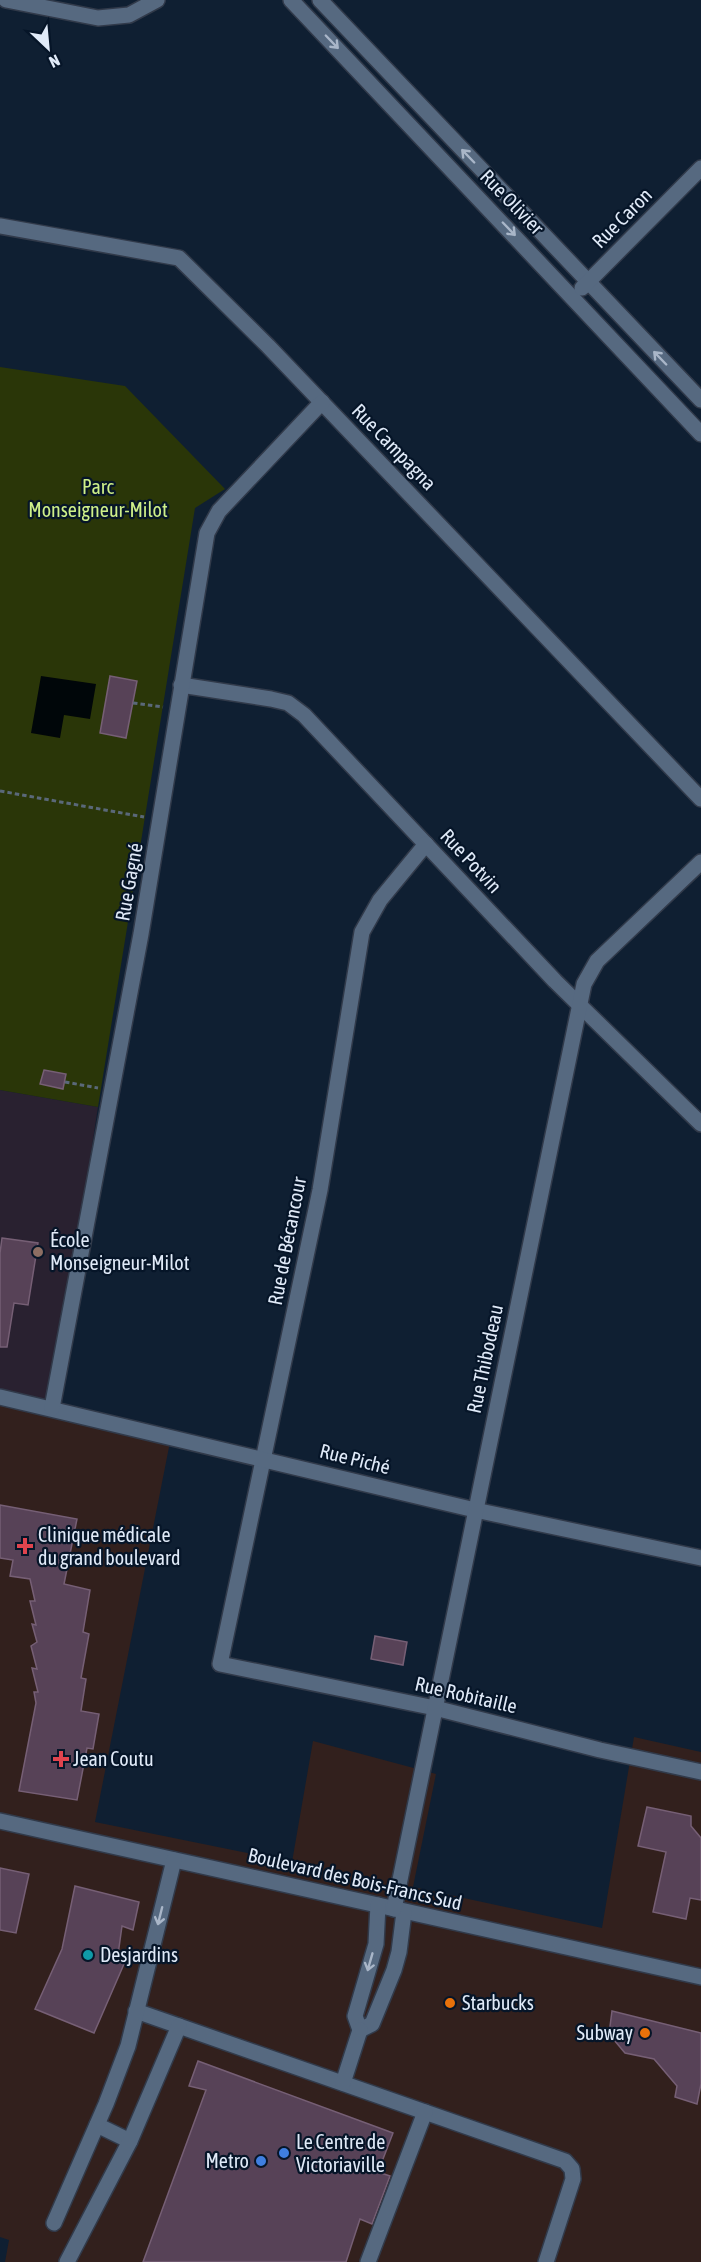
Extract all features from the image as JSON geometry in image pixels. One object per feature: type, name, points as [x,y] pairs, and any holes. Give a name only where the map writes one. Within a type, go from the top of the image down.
[{"type":"street","points":[[6,0],[98,18],[129,15],[157,0]]},
{"type":"street","name":"Rue Olivier","points":[[320,0],[701,400]]},
{"type":"street","name":"Rue Olivier","points":[[298,2],[424,140],[701,434]]},
{"type":"street","points":[[424,140],[439,126]]},
{"type":"street","name":"Rue Caron","points":[[573,297],[701,168]]},
{"type":"street","name":"Rue Campagna","points":[[0,226],[179,258],[268,346],[701,799]]},
{"type":"street","name":"Rue Gagné","points":[[52,1408],[161,820],[207,532],[219,511],[322,402]]},
{"type":"street","name":"Rue Potvin","points":[[182,685],[288,703],[304,715],[580,1006],[701,1124]]},
{"type":"street","name":"Rue de Bécancour","points":[[220,1664],[320,1190],[362,932],[380,900],[426,844]]},
{"type":"street","name":"Rue Thibodeau","points":[[360,2030],[372,2024],[399,1952],[399,1910],[435,1708],[584,984],[597,961],[701,862]]},
{"type":"street","name":"Rue Piché","points":[[0,1397],[475,1510],[701,1558]]},
{"type":"street","name":"Rue Robitaille","points":[[220,1664],[435,1708],[600,1750],[701,1772]]},
{"type":"street","name":"Boulevard des Bois-Francs Sud","points":[[0,1821],[701,1977]]},
{"type":"street","points":[[54,2223],[97,2125],[128,2046],[174,1860]]},
{"type":"street","points":[[343,2083],[360,2030],[355,2016],[375,1944],[378,1905]]},
{"type":"street","points":[[136,2011],[565,2161],[572,2169],[573,2179],[546,2262]]},
{"type":"street","points":[[67,2262],[130,2141],[179,2026]]},
{"type":"street","points":[[368,2262],[425,2112]]},
{"type":"street","points":[[97,2125],[130,2141]]},
{"type":"path","points":[[133,703],[178,709]]},
{"type":"path","points":[[0,791],[161,820]]},
{"type":"path","points":[[65,1082],[112,1090]]},
{"type":"shaded area","points":[[41,676],[96,684],[90,719],[64,715],[60,738],[31,733]]},
{"type":"shaded area","name":"École Monseigneur-Milot","points":[[0,1090],[98,1107],[52,1408],[0,1397]]},
{"type":"shaded area","points":[[0,1397],[171,1437],[95,1822],[292,1862],[313,1741],[436,1774],[413,1887],[602,1928],[634,1737],[701,1752],[701,2262],[5,2262],[9,2240],[0,2237]]},
{"type":"green space","name":"Parc Monseigneur-Milot","points":[[0,367],[125,386],[225,489],[195,508],[98,1107],[0,1090]]},
{"type":"building","points":[[110,676],[137,681],[126,738],[100,733]]},
{"type":"building","points":[[44,1070],[66,1074],[63,1089],[40,1084]]},
{"type":"building","points":[[2,1238],[38,1243],[28,1305],[14,1303],[7,1347],[0,1347]]},
{"type":"building","points":[[0,1505],[77,1519],[64,1584],[90,1590],[83,1632],[89,1634],[81,1678],[86,1679],[81,1711],[99,1714],[93,1749],[87,1748],[77,1800],[19,1791],[36,1703],[34,1692],[38,1692],[32,1668],[37,1669],[31,1646],[37,1642],[32,1624],[36,1625],[30,1601],[35,1601],[30,1579],[10,1576],[13,1560],[0,1558]]},
{"type":"building","points":[[375,1636],[407,1642],[403,1665],[371,1659]]},
{"type":"building","points":[[647,1807],[691,1816],[691,1826],[701,1838],[701,1900],[690,1898],[686,1919],[653,1912],[666,1852],[638,1846]]},
{"type":"building","points":[[0,1868],[29,1874],[16,1933],[0,1930]]},
{"type":"building","name":"Desjardins","points":[[75,1886],[139,1902],[133,1930],[122,1926],[117,1962],[124,1964],[94,2033],[35,2009],[62,1949]]},
{"type":"building","points":[[612,2011],[701,2033],[701,2084],[697,2104],[675,2097],[677,2086],[654,2059],[625,2053],[609,2034]]},
{"type":"building","name":"Le Centre de Victoriaville","points":[[198,2061],[393,2133],[378,2172],[390,2176],[372,2224],[360,2219],[346,2262],[143,2262],[206,2090],[189,2086]]},
{"type":"place","name":"École Monseigneur-Milot","points":[[38,1252]]},
{"type":"place","name":"Clinique médicale du grand boulevard","points":[[25,1546]]},
{"type":"place","name":"Jean Coutu","points":[[61,1759]]},
{"type":"place","name":"Desjardins","points":[[88,1955]]},
{"type":"place","name":"Starbucks","points":[[450,2003]]},
{"type":"place","name":"Subway","points":[[645,2033]]},
{"type":"place","name":"Le Centre de Victoriaville","points":[[284,2153]]},
{"type":"place","name":"Metro","points":[[261,2161]]}]
